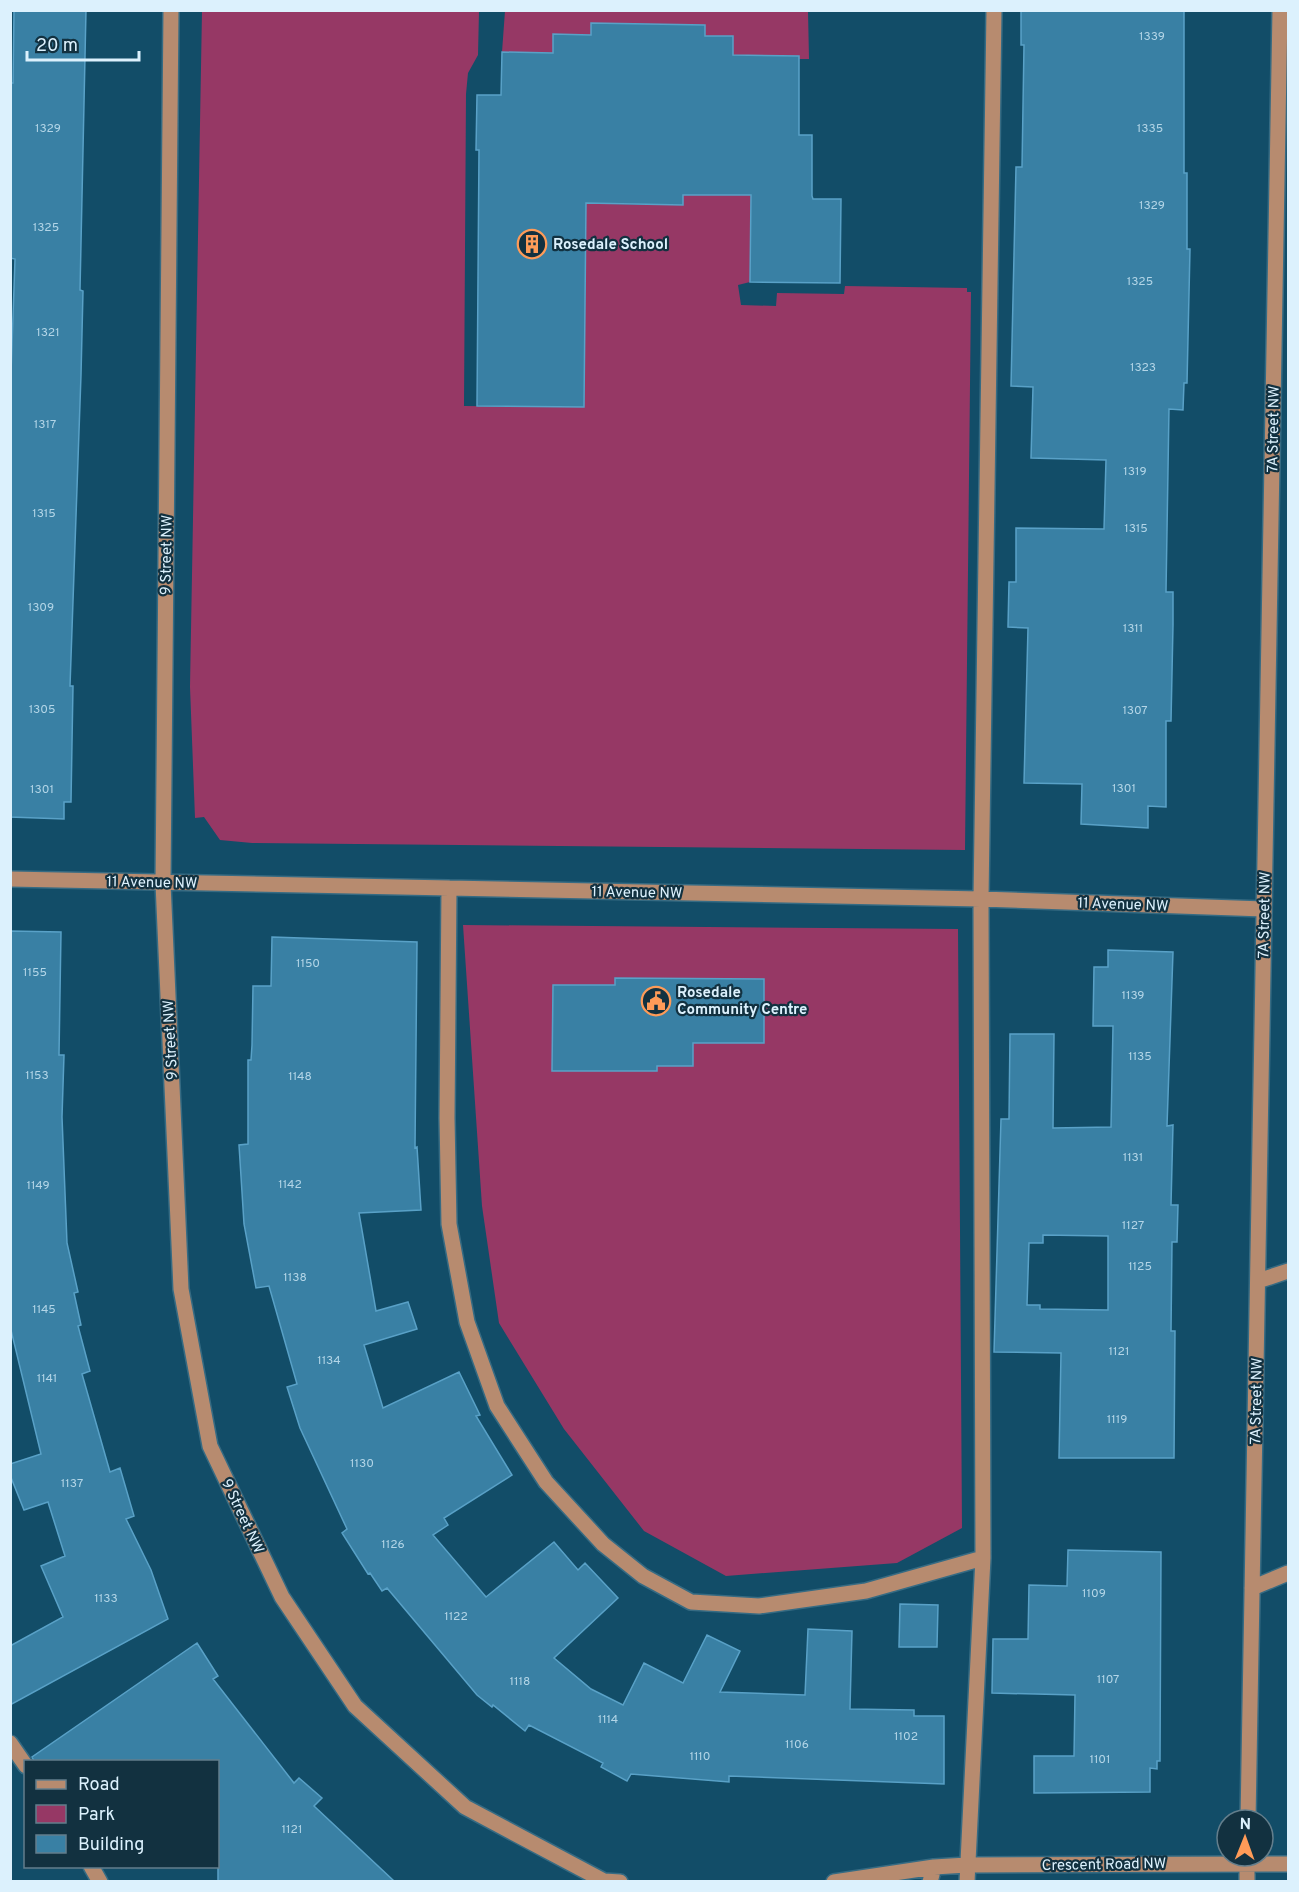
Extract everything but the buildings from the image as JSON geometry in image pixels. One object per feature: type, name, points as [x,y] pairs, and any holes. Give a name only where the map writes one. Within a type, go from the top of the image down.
[{"type":"street","name":"9 Street NW","points":[[171,10],[163,882],[181,1289],[210,1446],[282,1597],[355,1706],[465,1807],[604,1881],[620,1881]]},
{"type":"street","points":[[967,1881],[983,1558],[981,899],[994,10]]},
{"type":"street","name":"7A Street NW","points":[[1248,1808],[1280,10]]},
{"type":"street","name":"11 Avenue NW","points":[[10,879],[981,899],[1264,909]]},
{"type":"street","points":[[449,888],[447,1118],[449,1224],[466,1322],[498,1406],[546,1482],[603,1544],[643,1576],[691,1602],[759,1606],[866,1591],[983,1558]]},
{"type":"street","points":[[1258,1281],[1288,1271]]},
{"type":"street","points":[[1252,1588],[1288,1573]]},
{"type":"street","points":[[10,1743],[24,1763]]},
{"type":"street","name":"Crescent Road NW","points":[[932,1874],[967,1865],[1215,1860]]},
{"type":"street","points":[[92,1868],[100,1881]]},
{"type":"street","points":[[834,1881],[932,1874]]},
{"type":"green space","points":[[202,11],[479,11],[478,55],[468,73],[466,94],[464,406],[584,407],[586,193],[608,193],[608,204],[683,205],[683,195],[751,195],[750,282],[738,285],[741,305],[776,306],[777,293],[844,294],[845,286],[967,288],[967,292],[971,292],[965,850],[252,843],[220,840],[204,817],[195,818],[190,687]]},
{"type":"green space","points":[[505,11],[808,11],[809,59],[799,59],[799,56],[733,55],[732,36],[705,36],[704,25],[592,23],[591,35],[554,34],[553,53],[502,52]]},
{"type":"green space","points":[[463,925],[958,929],[962,1528],[897,1563],[726,1576],[644,1531],[564,1429],[499,1323],[482,1206]]},
{"type":"place","name":"Rosedale School","points":[[532,244]]},
{"type":"place","name":"Rosedale Community Centre","points":[[656,1001]]}]
